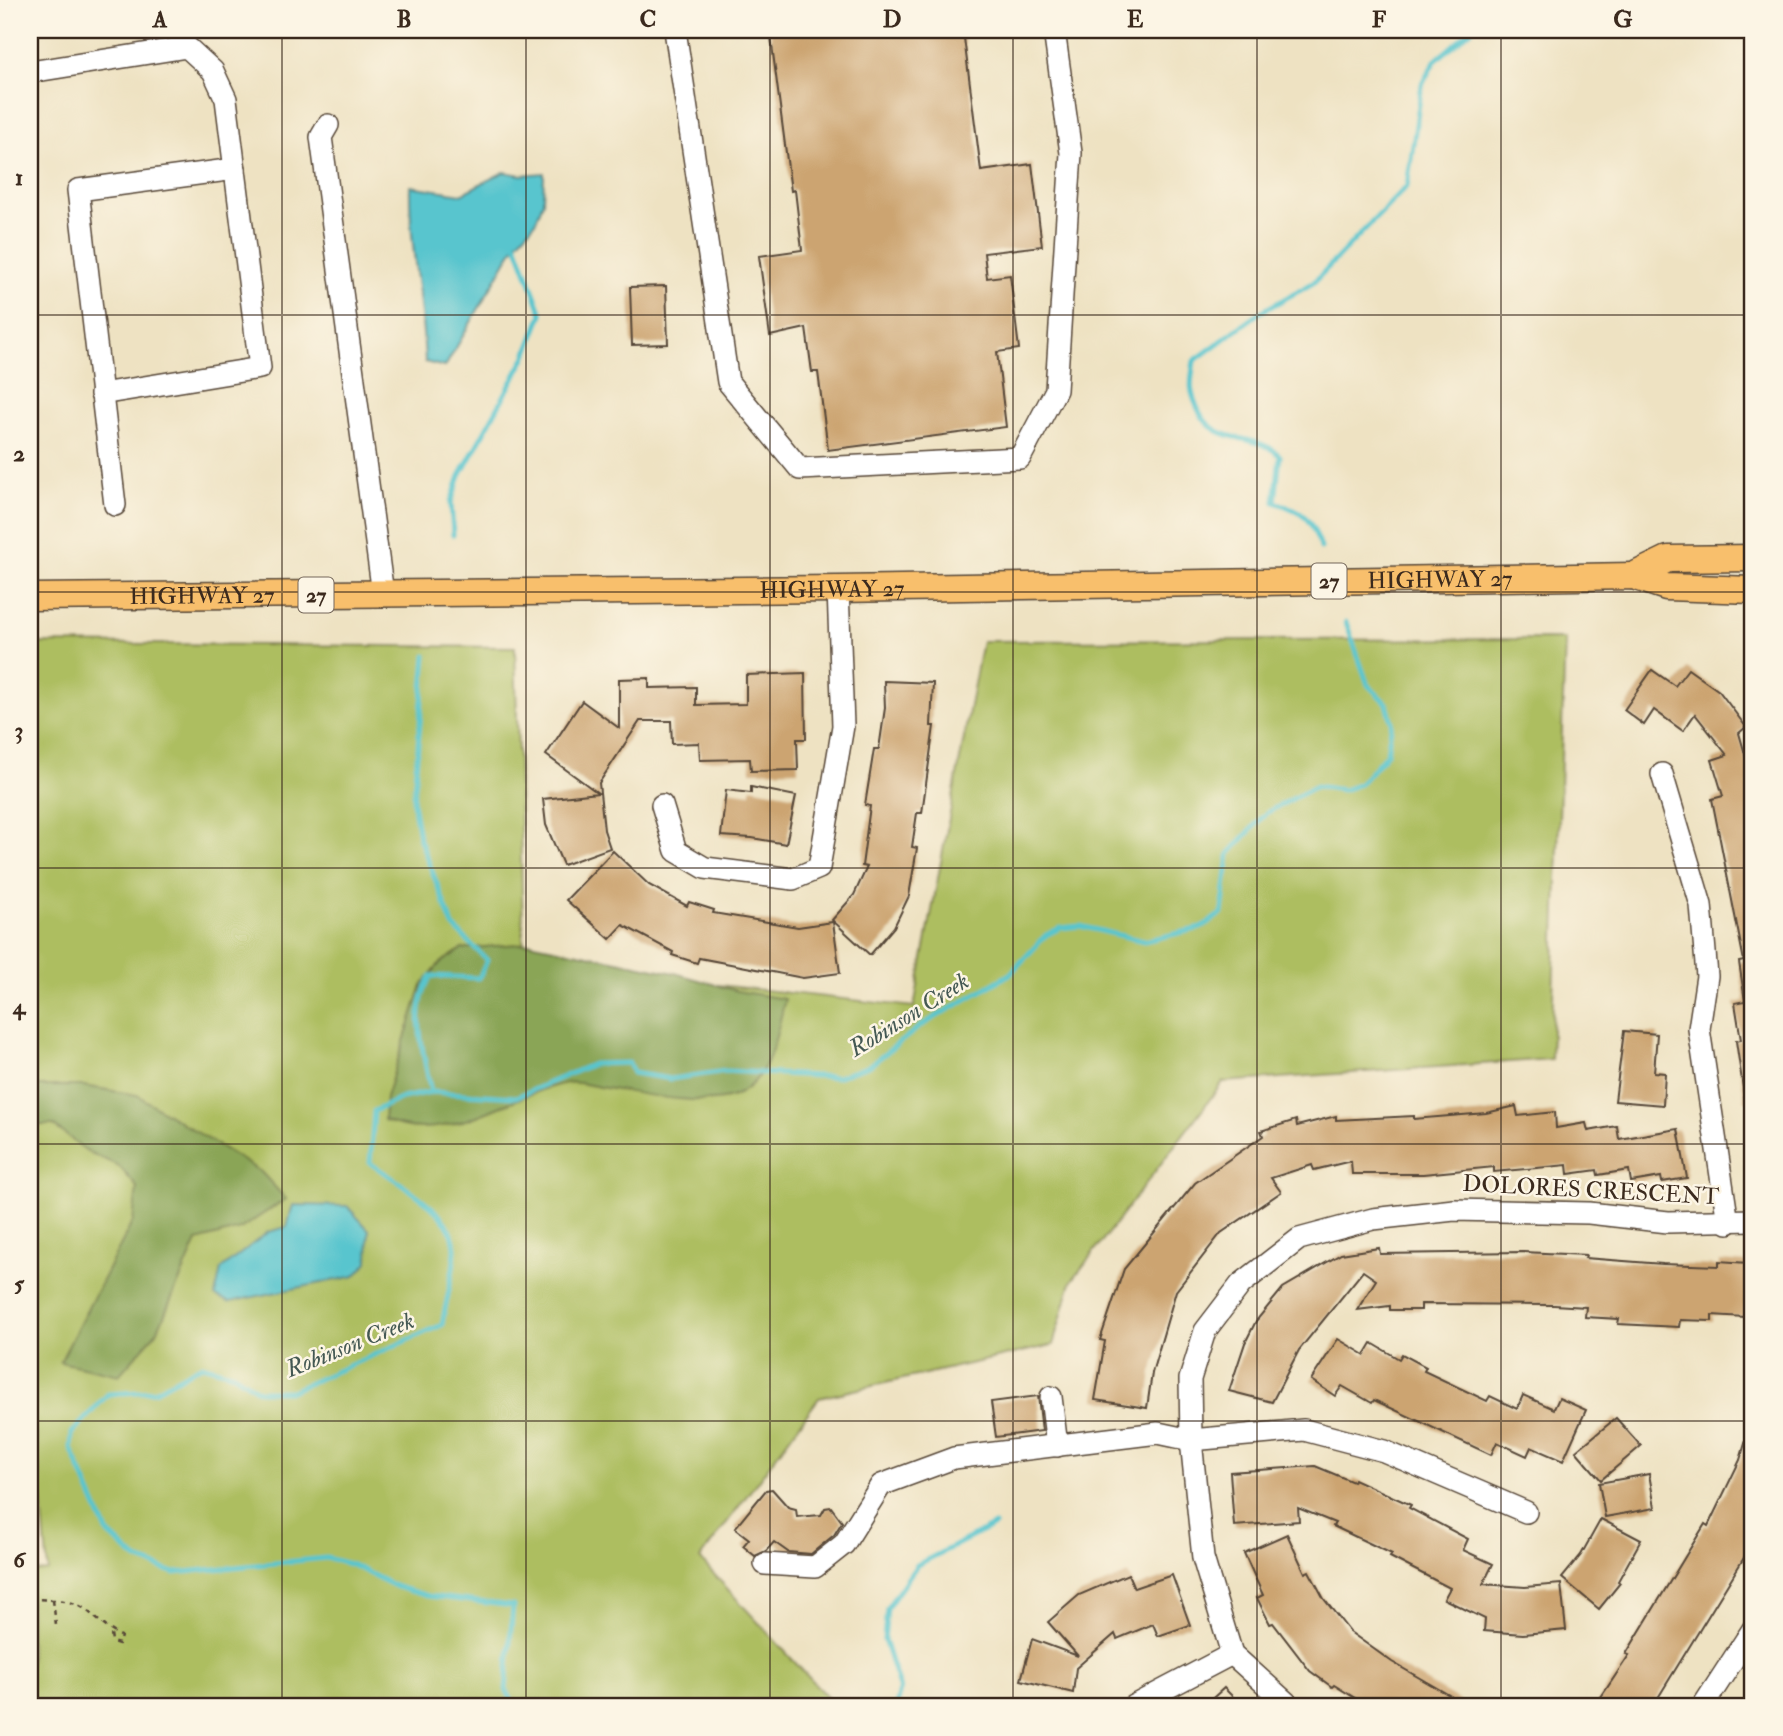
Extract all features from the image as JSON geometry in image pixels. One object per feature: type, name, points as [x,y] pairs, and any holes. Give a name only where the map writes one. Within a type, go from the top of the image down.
[{"type":"main road","name":"HIGHWAY 27","points":[[1633,576],[1668,559],[1753,558]]},
{"type":"main road","name":"HIGHWAY 27","points":[[30,597],[838,589],[1633,576],[1666,587],[1753,590]]},
{"type":"street","points":[[675,30],[727,382],[800,469],[1020,458],[1056,390],[1070,153],[1055,30]]},
{"type":"street","points":[[30,72],[187,47],[214,71],[226,99],[260,368],[102,394]]},
{"type":"street","points":[[328,125],[321,137],[383,594]]},
{"type":"street","points":[[115,505],[78,190],[235,169]]},
{"type":"street","points":[[663,805],[676,851],[705,868],[793,879],[820,868],[843,726],[838,589]]},
{"type":"street","points":[[1662,775],[1702,905],[1707,976],[1699,1029],[1728,1223]]},
{"type":"street","name":"DOLORES CRESCENT","points":[[1232,1654],[1203,1558],[1191,1440],[1190,1379],[1205,1331],[1241,1284],[1299,1240],[1373,1219],[1454,1210],[1590,1213],[1668,1222],[1728,1223],[1753,1220]]},
{"type":"street","points":[[1051,1397],[1057,1446]]},
{"type":"street","points":[[765,1564],[815,1567],[844,1544],[881,1485],[954,1458],[1158,1433],[1191,1440],[1304,1430],[1384,1451],[1526,1512]]},
{"type":"street","points":[[1703,1706],[1753,1629]]},
{"type":"street","points":[[1133,1706],[1232,1654],[1290,1706]]},
{"type":"path","points":[[30,1599],[53,1600],[83,1607],[111,1633]]},
{"type":"path","points":[[53,1600],[56,1625]]},
{"type":"green space","points":[[1565,639],[1551,1059],[1223,1082],[1071,1282],[1053,1345],[819,1398],[700,1559],[835,1706],[30,1706],[30,1572],[48,1571],[36,1437],[30,1419],[30,643],[515,647],[524,963],[914,1007],[982,641]]},
{"type":"green space","points":[[530,943],[675,973],[737,991],[785,999],[770,1056],[755,1081],[731,1097],[718,1100],[666,1098],[571,1083],[544,1089],[477,1116],[431,1128],[407,1127],[384,1120],[386,1097],[422,985],[440,963],[462,949]]},
{"type":"green space","points":[[30,1086],[84,1086],[137,1095],[261,1172],[286,1199],[240,1229],[197,1241],[157,1332],[119,1375],[60,1362],[133,1221],[137,1187],[119,1166],[88,1152],[53,1125],[30,1125]]},
{"type":"water","points":[[504,172],[521,175],[544,173],[543,202],[535,223],[516,244],[445,367],[425,362],[410,186],[461,194]]},
{"type":"water","points":[[293,1205],[347,1206],[369,1230],[368,1262],[355,1276],[229,1302],[215,1296],[221,1269],[268,1232],[287,1227]]},
{"type":"building","points":[[770,30],[963,30],[981,171],[1032,164],[1042,246],[984,253],[987,278],[1010,275],[1019,349],[997,352],[1006,427],[828,450],[818,372],[812,372],[806,328],[770,336],[759,256],[802,250],[795,190],[791,191]]},
{"type":"building","points":[[666,286],[668,344],[632,345],[630,287]]},
{"type":"building","points":[[1688,669],[1719,691],[1746,727],[1739,733],[1753,782],[1748,783],[1753,805],[1753,1101],[1745,1101],[1736,1041],[1741,1040],[1735,1003],[1745,1001],[1739,962],[1744,961],[1712,799],[1723,796],[1712,760],[1727,755],[1695,714],[1683,731],[1654,710],[1644,725],[1624,710],[1652,670],[1675,686]]},
{"type":"building","points":[[805,673],[806,739],[797,739],[798,770],[751,771],[750,759],[700,760],[699,743],[672,744],[671,721],[640,721],[599,783],[604,830],[610,848],[563,865],[546,825],[543,799],[598,793],[546,755],[582,701],[619,728],[619,679],[649,678],[649,688],[696,687],[696,705],[746,704],[746,675]]},
{"type":"building","points":[[884,681],[933,683],[931,726],[934,726],[922,813],[917,813],[912,847],[917,848],[909,896],[894,927],[870,955],[832,920],[854,895],[867,867],[862,866],[870,806],[865,805],[874,749],[879,749],[885,708]]},
{"type":"building","points":[[751,787],[796,796],[786,844],[721,836],[726,790],[751,793]]},
{"type":"building","points":[[613,851],[649,885],[687,906],[689,902],[714,910],[713,913],[798,927],[833,922],[840,973],[803,978],[699,958],[697,963],[672,955],[673,952],[623,925],[610,939],[566,900]]},
{"type":"building","points":[[1624,1031],[1657,1034],[1654,1072],[1665,1073],[1663,1105],[1615,1101]]},
{"type":"building","points":[[1516,1106],[1518,1116],[1555,1112],[1556,1128],[1586,1123],[1588,1131],[1617,1126],[1619,1139],[1678,1129],[1687,1178],[1662,1182],[1661,1177],[1631,1182],[1629,1170],[1598,1175],[1597,1170],[1568,1174],[1567,1165],[1494,1172],[1494,1167],[1423,1174],[1352,1174],[1351,1161],[1314,1170],[1312,1165],[1271,1178],[1281,1192],[1221,1233],[1176,1291],[1152,1373],[1147,1408],[1095,1400],[1105,1341],[1100,1340],[1124,1269],[1195,1183],[1263,1136],[1261,1131],[1296,1120],[1297,1126],[1336,1116],[1336,1120],[1414,1116],[1414,1119],[1486,1113]]},
{"type":"building","points":[[1379,1248],[1380,1254],[1523,1252],[1586,1255],[1585,1258],[1663,1264],[1719,1266],[1719,1261],[1748,1263],[1745,1317],[1712,1315],[1712,1321],[1680,1320],[1679,1327],[1618,1324],[1619,1319],[1585,1317],[1586,1307],[1554,1305],[1421,1304],[1421,1310],[1390,1310],[1390,1306],[1357,1310],[1376,1280],[1363,1271],[1299,1350],[1272,1402],[1229,1391],[1245,1343],[1256,1321],[1283,1288],[1341,1254]]},
{"type":"building","points":[[1338,1339],[1365,1355],[1372,1343],[1399,1359],[1402,1354],[1426,1367],[1424,1371],[1487,1401],[1490,1396],[1517,1409],[1523,1395],[1554,1409],[1559,1398],[1586,1410],[1563,1461],[1531,1447],[1527,1456],[1497,1442],[1491,1455],[1374,1400],[1372,1403],[1342,1386],[1335,1396],[1311,1380]]},
{"type":"building","points":[[1038,1396],[1042,1431],[996,1437],[991,1402]]},
{"type":"building","points":[[1616,1418],[1641,1446],[1601,1480],[1576,1451]]},
{"type":"building","points":[[1750,1427],[1753,1427],[1753,1543],[1653,1706],[1595,1706],[1629,1655],[1626,1654],[1705,1524],[1708,1526],[1740,1460]]},
{"type":"building","points":[[1315,1466],[1353,1482],[1354,1479],[1411,1505],[1409,1508],[1468,1539],[1463,1550],[1493,1564],[1483,1584],[1525,1587],[1561,1584],[1566,1630],[1523,1634],[1484,1631],[1485,1619],[1444,1599],[1450,1588],[1390,1557],[1392,1554],[1333,1526],[1335,1523],[1298,1508],[1299,1521],[1234,1526],[1230,1472]]},
{"type":"building","points":[[1649,1474],[1655,1508],[1605,1517],[1599,1483]]},
{"type":"building","points":[[772,1489],[788,1507],[796,1509],[797,1517],[821,1515],[825,1508],[831,1507],[842,1522],[834,1535],[811,1554],[788,1552],[774,1542],[766,1551],[755,1556],[743,1546],[749,1539],[735,1528],[766,1490]]},
{"type":"building","points":[[1601,1519],[1641,1540],[1618,1581],[1620,1583],[1599,1609],[1562,1578],[1581,1555]]},
{"type":"building","points":[[1287,1534],[1305,1573],[1309,1571],[1324,1599],[1350,1632],[1392,1662],[1468,1706],[1368,1706],[1334,1685],[1332,1687],[1310,1671],[1273,1623],[1270,1624],[1257,1598],[1263,1595],[1244,1553]]},
{"type":"building","points":[[1128,1574],[1134,1588],[1172,1575],[1190,1625],[1158,1636],[1153,1624],[1117,1639],[1115,1634],[1076,1668],[1073,1693],[1021,1680],[1032,1639],[1078,1656],[1048,1622],[1079,1595]]},
{"type":"building","points":[[1224,1688],[1242,1706],[1204,1706]]},
{"type":"waterway","name":"Robinson Creek","points":[[1321,548],[1306,517],[1275,502],[1280,456],[1260,444],[1216,430],[1200,413],[1191,388],[1194,361],[1259,313],[1313,283],[1407,186],[1422,84],[1435,61],[1471,30]]},
{"type":"waterway","points":[[453,535],[451,502],[460,476],[525,358],[542,314],[516,244]]},
{"type":"waterway","name":"Robinson Creek","points":[[516,1706],[506,1690],[513,1606],[428,1596],[397,1587],[350,1564],[326,1558],[175,1573],[136,1559],[107,1532],[71,1448],[72,1433],[108,1394],[155,1391],[202,1365],[234,1374],[259,1391],[291,1391],[442,1325],[452,1278],[455,1250],[453,1236],[436,1211],[370,1163],[374,1111],[402,1098],[431,1092],[516,1097],[593,1064],[629,1063],[633,1073],[671,1079],[726,1071],[837,1077],[869,1066],[922,1025],[1010,974],[1046,935],[1060,928],[1080,926],[1144,941],[1201,928],[1222,913],[1229,854],[1266,813],[1316,786],[1343,790],[1360,784],[1387,753],[1392,722],[1387,704],[1368,685],[1346,622]]},
{"type":"waterway","points":[[426,656],[413,802],[419,837],[453,926],[487,960],[479,978],[431,976],[424,989],[419,1018],[431,1092]]},
{"type":"waterway","points":[[896,1706],[900,1690],[884,1640],[887,1608],[917,1565],[995,1525]]}]
